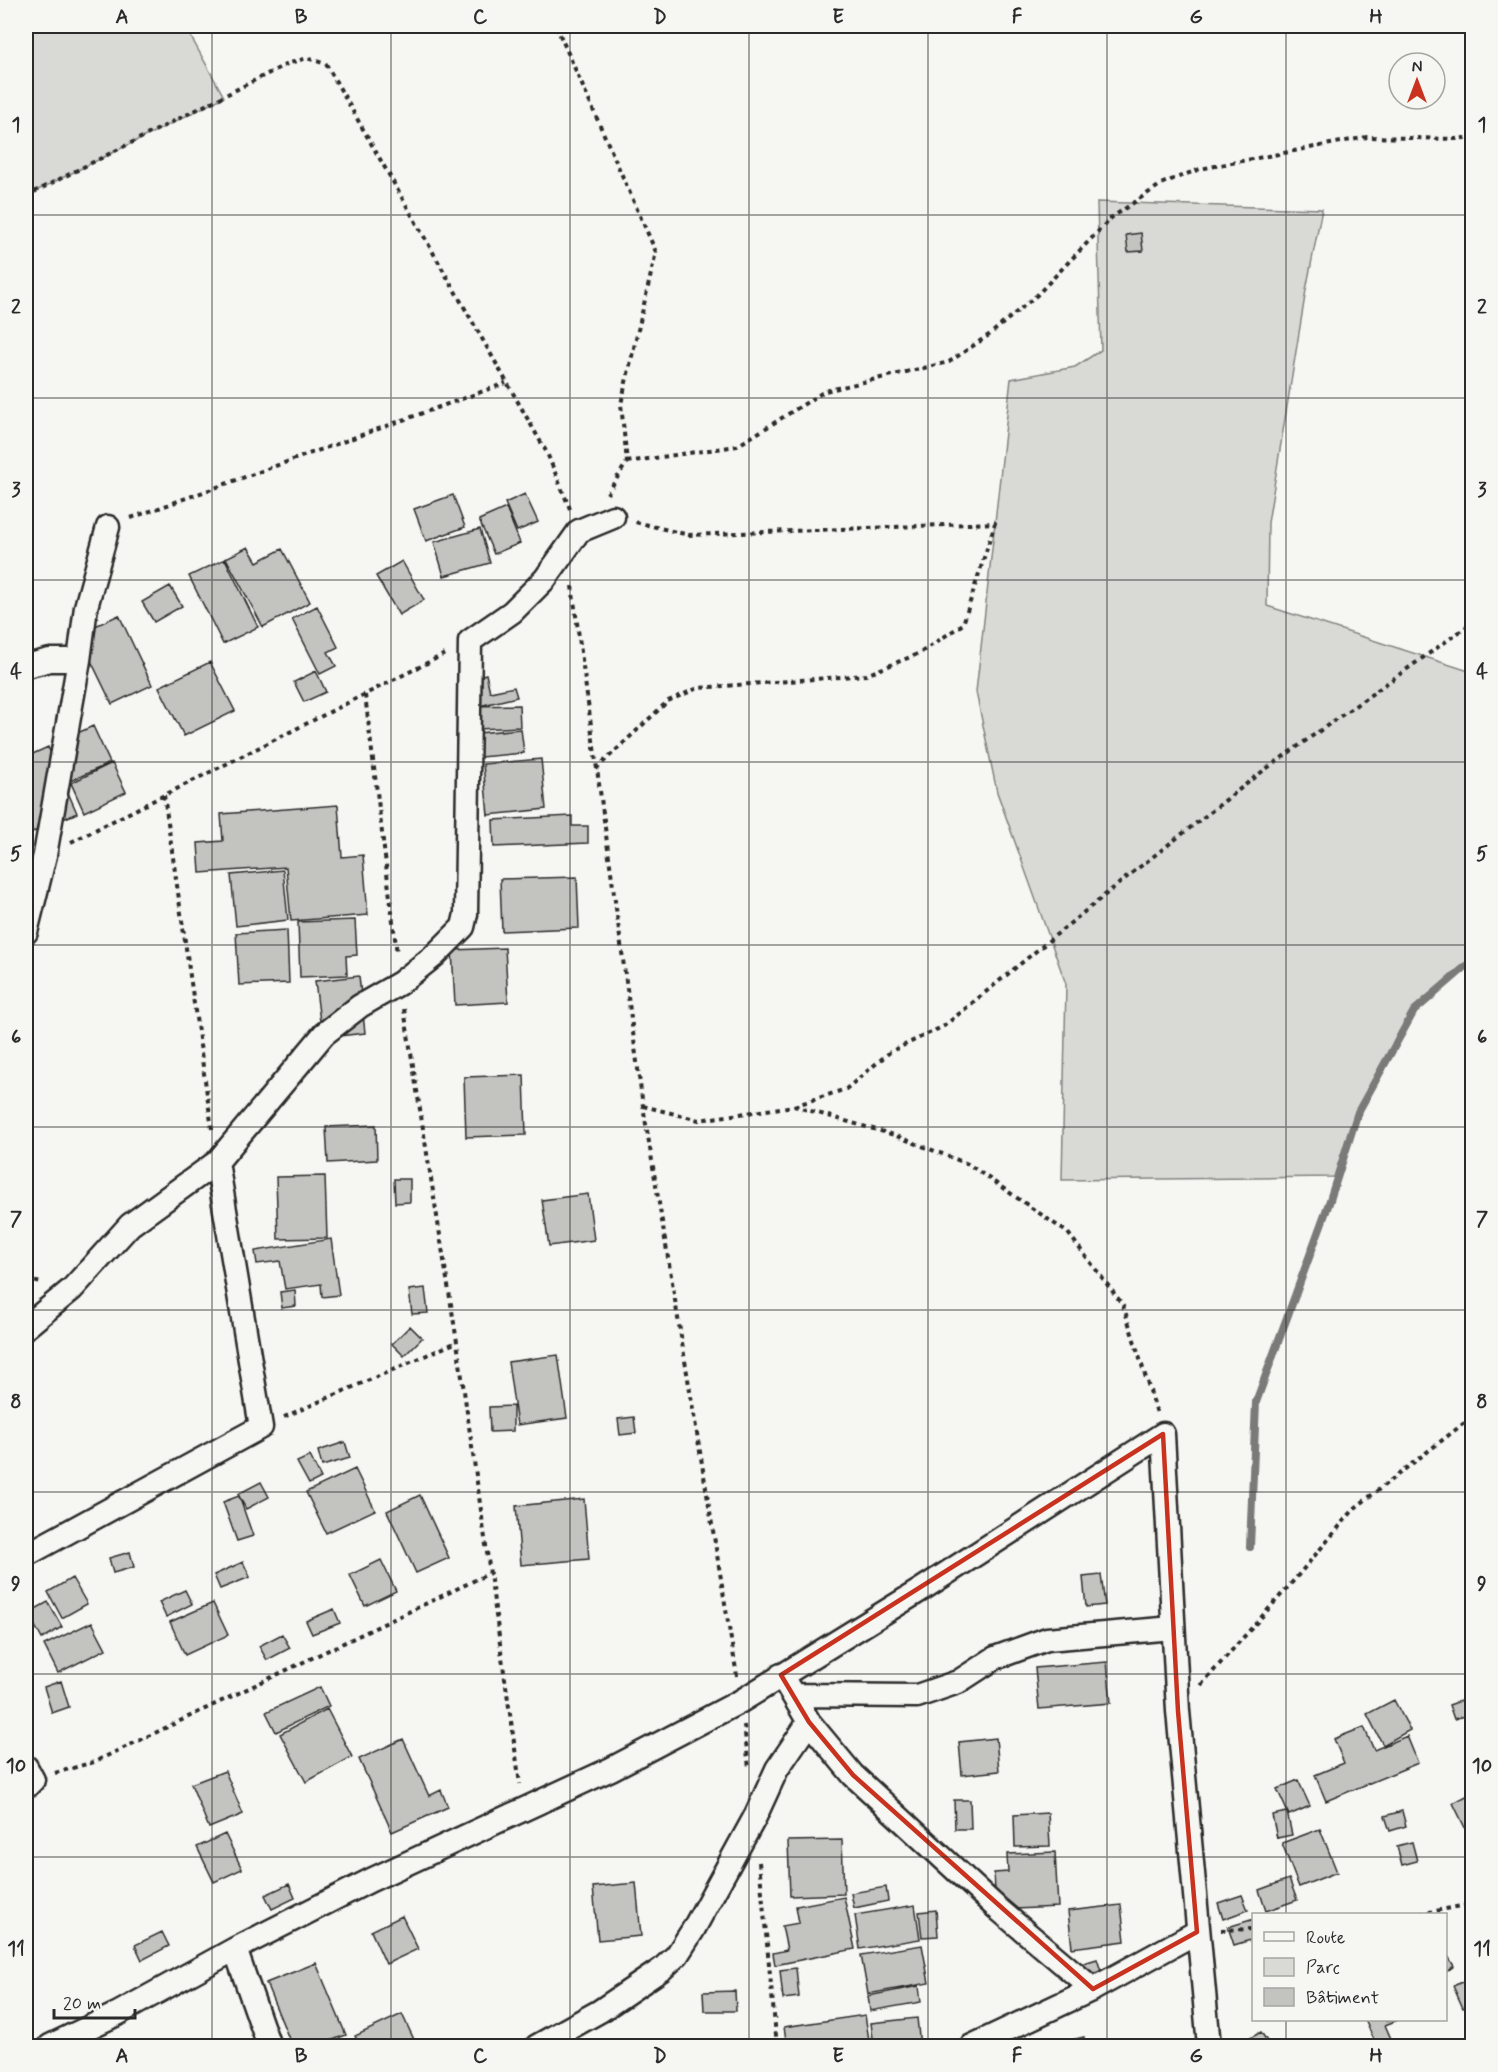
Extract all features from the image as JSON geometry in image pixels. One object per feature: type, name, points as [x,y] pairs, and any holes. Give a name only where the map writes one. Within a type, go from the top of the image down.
[{"type":"street","points":[[26,1327],[72,1289],[130,1225],[217,1162],[324,1034],[360,1006],[400,983],[463,927],[466,914],[470,641],[512,612],[546,579],[579,531],[614,517]]},
{"type":"street","points":[[26,933],[45,855],[86,607],[108,527]]},
{"type":"street","points":[[26,666],[50,660],[79,660]]},
{"type":"street","points":[[26,1555],[261,1427],[217,1162]]},
{"type":"street","points":[[50,2046],[117,2014],[235,1949],[371,1880],[611,1769],[741,1701],[919,1591],[1163,1434],[1178,1711],[1209,2046]]},
{"type":"street","points":[[794,1695],[917,1696],[958,1682],[995,1658],[1047,1640],[1173,1628]]},
{"type":"street","points":[[781,1675],[809,1722],[853,1775],[998,1908],[1093,1989]]},
{"type":"street","points":[[537,2046],[600,2011],[662,1969],[677,1955],[755,1817],[777,1769],[809,1722]]},
{"type":"street","points":[[972,2046],[996,2041],[1197,1932]]},
{"type":"street","points":[[235,1949],[269,2046]]},
{"type":"path","points":[[556,26],[656,252],[621,404],[627,462],[602,500],[604,512],[614,517],[689,535],[995,523],[963,624],[920,653],[866,675],[698,688],[668,701],[596,770]]},
{"type":"path","points":[[26,196],[287,64],[308,58],[326,64],[547,453],[579,531]]},
{"type":"path","points":[[627,462],[738,446],[825,392],[949,362],[989,335],[1037,295],[1111,218],[1163,183],[1200,169],[1366,137],[1456,139],[1473,137]]},
{"type":"path","points":[[108,527],[506,383]]},
{"type":"path","points":[[572,581],[571,591],[643,1106],[741,1701],[749,1770]]},
{"type":"path","points":[[643,1106],[699,1120],[794,1106],[846,1089],[891,1053],[944,1026],[1132,873],[1263,771],[1473,623]]},
{"type":"path","points":[[45,855],[470,641]]},
{"type":"path","points":[[365,695],[400,983],[457,1341],[524,1810]]},
{"type":"path","points":[[164,795],[217,1162]]},
{"type":"path","points":[[794,1106],[894,1135],[968,1164],[1068,1233],[1123,1305],[1163,1434]]},
{"type":"path","points":[[261,1427],[457,1341]]},
{"type":"path","points":[[1178,1711],[1355,1508],[1473,1417]]},
{"type":"path","points":[[28,1778],[94,1762],[490,1573]]},
{"type":"path","points":[[755,1817],[777,2046]]},
{"type":"path","points":[[1424,1913],[1473,1904]]},
{"type":"highlighted area","points":[[1163,1434],[1178,1711],[1197,1932],[1093,1989],[853,1775],[809,1722],[781,1675]]},
{"type":"green space","points":[[26,26],[185,26],[224,97],[26,196]]},
{"type":"green space","points":[[1097,202],[1322,209],[1306,290],[1268,523],[1267,606],[1472,672],[1472,961],[1414,1012],[1358,1112],[1338,1177],[1062,1180],[1066,984],[997,792],[976,692],[1011,379],[1075,367],[1101,350]]},
{"type":"building","points":[[1141,233],[1143,251],[1128,252],[1126,235]]},
{"type":"building","points":[[525,494],[538,522],[517,531],[505,503]]},
{"type":"building","points":[[453,495],[465,527],[426,541],[414,509]]},
{"type":"building","points":[[506,508],[520,543],[494,554],[479,520]]},
{"type":"building","points":[[480,529],[490,563],[444,576],[434,542]]},
{"type":"building","points":[[248,547],[257,562],[282,549],[310,602],[263,627],[226,558]]},
{"type":"building","points":[[225,559],[258,627],[223,644],[189,576]]},
{"type":"building","points":[[402,561],[424,600],[399,615],[376,576]]},
{"type":"building","points":[[170,586],[182,606],[154,622],[142,602]]},
{"type":"building","points":[[317,606],[338,647],[328,652],[336,666],[320,674],[292,619]]},
{"type":"building","points":[[119,615],[152,685],[112,704],[78,634]]},
{"type":"building","points":[[210,662],[235,711],[184,736],[159,687]]},
{"type":"building","points":[[316,671],[326,692],[304,702],[294,682]]},
{"type":"building","points":[[486,674],[490,692],[514,687],[517,697],[475,707],[468,679]]},
{"type":"building","points":[[519,705],[520,727],[477,729],[476,706]]},
{"type":"building","points":[[93,726],[110,763],[68,782],[51,745]]},
{"type":"building","points":[[521,729],[524,753],[480,757],[478,733]]},
{"type":"building","points":[[48,747],[77,813],[33,832],[26,815],[26,757]]},
{"type":"building","points":[[541,759],[546,809],[488,815],[483,764]]},
{"type":"building","points":[[112,763],[126,792],[84,812],[71,783]]},
{"type":"building","points":[[338,805],[342,857],[363,855],[368,915],[291,921],[286,867],[200,873],[198,843],[223,841],[221,814]]},
{"type":"building","points":[[572,816],[572,826],[588,826],[588,843],[494,847],[493,820]]},
{"type":"building","points":[[283,870],[288,920],[236,926],[231,875]]},
{"type":"building","points":[[577,877],[579,928],[502,931],[500,879]]},
{"type":"building","points":[[355,920],[357,955],[346,956],[347,975],[300,977],[298,922]]},
{"type":"building","points":[[287,930],[289,983],[239,985],[236,933]]},
{"type":"building","points":[[505,948],[508,1002],[455,1005],[452,950]]},
{"type":"building","points":[[359,976],[365,1033],[322,1038],[315,981]]},
{"type":"building","points":[[524,1075],[526,1135],[466,1137],[464,1077]]},
{"type":"building","points":[[376,1125],[377,1160],[328,1163],[326,1127]]},
{"type":"building","points":[[325,1176],[327,1238],[278,1239],[276,1177]]},
{"type":"building","points":[[394,1179],[410,1179],[410,1202],[395,1203]]},
{"type":"building","points":[[588,1194],[594,1240],[549,1246],[542,1200]]},
{"type":"building","points":[[331,1239],[339,1295],[322,1297],[321,1284],[285,1289],[280,1261],[257,1264],[255,1251]]},
{"type":"building","points":[[425,1288],[428,1313],[412,1314],[409,1290]]},
{"type":"building","points":[[295,1290],[296,1306],[282,1308],[280,1292]]},
{"type":"building","points":[[410,1326],[422,1338],[404,1356],[392,1344]]},
{"type":"building","points":[[558,1355],[567,1418],[517,1425],[508,1362]]},
{"type":"building","points":[[513,1406],[513,1431],[490,1432],[489,1407]]},
{"type":"building","points":[[634,1417],[636,1433],[620,1435],[618,1419]]},
{"type":"building","points":[[345,1442],[350,1458],[322,1466],[318,1451]]},
{"type":"building","points":[[310,1456],[321,1478],[309,1484],[297,1462]]},
{"type":"building","points":[[355,1469],[375,1510],[326,1533],[306,1492]]},
{"type":"building","points":[[261,1482],[269,1497],[246,1509],[238,1494]]},
{"type":"building","points":[[420,1495],[449,1558],[416,1573],[387,1511]]},
{"type":"building","points":[[239,1496],[253,1536],[237,1541],[223,1502]]},
{"type":"building","points":[[584,1499],[589,1559],[521,1565],[516,1506]]},
{"type":"building","points":[[130,1552],[134,1567],[113,1573],[109,1558]]},
{"type":"building","points":[[381,1560],[396,1591],[365,1606],[350,1575]]},
{"type":"building","points":[[243,1562],[250,1577],[220,1589],[214,1575]]},
{"type":"building","points":[[1101,1575],[1105,1605],[1086,1607],[1083,1577]]},
{"type":"building","points":[[72,1578],[87,1604],[62,1618],[48,1592]]},
{"type":"building","points":[[185,1590],[192,1604],[166,1617],[159,1602]]},
{"type":"building","points":[[48,1602],[62,1627],[42,1639],[28,1613]]},
{"type":"building","points":[[213,1603],[228,1635],[185,1655],[170,1622]]},
{"type":"building","points":[[334,1609],[340,1623],[312,1634],[306,1621]]},
{"type":"building","points":[[92,1622],[106,1649],[58,1673],[44,1645]]},
{"type":"building","points":[[282,1634],[290,1648],[267,1660],[259,1646]]},
{"type":"building","points":[[1107,1662],[1111,1703],[1039,1709],[1035,1668]]},
{"type":"building","points":[[61,1681],[69,1707],[52,1713],[44,1687]]},
{"type":"building","points":[[320,1687],[329,1706],[276,1732],[266,1712]]},
{"type":"building","points":[[1466,1699],[1471,1714],[1454,1719],[1449,1705]]},
{"type":"building","points":[[1394,1700],[1410,1730],[1383,1745],[1367,1714]]},
{"type":"building","points":[[327,1709],[352,1757],[306,1782],[280,1734]]},
{"type":"building","points":[[1364,1727],[1374,1750],[1407,1736],[1418,1763],[1326,1801],[1315,1775],[1344,1763],[1334,1739]]},
{"type":"building","points":[[996,1738],[999,1771],[962,1775],[959,1742]]},
{"type":"building","points":[[403,1739],[429,1796],[441,1790],[448,1807],[392,1832],[359,1759]]},
{"type":"building","points":[[225,1771],[243,1814],[209,1828],[191,1784]]},
{"type":"building","points":[[1298,1780],[1310,1806],[1289,1815],[1277,1789]]},
{"type":"building","points":[[1472,1793],[1472,1839],[1471,1840],[1453,1803]]},
{"type":"building","points":[[954,1800],[970,1800],[971,1829],[955,1829]]},
{"type":"building","points":[[1402,1811],[1406,1826],[1390,1831],[1385,1816]]},
{"type":"building","points":[[1287,1812],[1292,1835],[1277,1838],[1272,1815]]},
{"type":"building","points":[[1048,1813],[1050,1846],[1015,1847],[1014,1815]]},
{"type":"building","points":[[1320,1829],[1337,1872],[1299,1887],[1282,1843]]},
{"type":"building","points":[[225,1834],[242,1869],[214,1882],[197,1847]]},
{"type":"building","points":[[842,1840],[844,1894],[790,1896],[788,1841]]},
{"type":"building","points":[[1412,1842],[1417,1861],[1402,1865],[1397,1846]]},
{"type":"building","points":[[1055,1852],[1058,1907],[996,1910],[994,1873],[1008,1872],[1007,1854]]},
{"type":"building","points":[[1289,1879],[1297,1900],[1266,1911],[1259,1890]]},
{"type":"building","points":[[636,1883],[641,1936],[598,1940],[593,1887]]},
{"type":"building","points":[[289,1884],[295,1898],[272,1909],[265,1895]]},
{"type":"building","points":[[886,1887],[888,1901],[854,1908],[851,1893]]},
{"type":"building","points":[[1242,1895],[1248,1910],[1223,1919],[1218,1903]]},
{"type":"building","points":[[844,1897],[855,1949],[775,1965],[773,1953],[787,1950],[782,1926],[799,1923],[796,1906]]},
{"type":"building","points":[[915,1905],[920,1939],[860,1949],[855,1915]]},
{"type":"building","points":[[1121,1905],[1125,1941],[1072,1948],[1068,1911]]},
{"type":"building","points":[[936,1910],[938,1936],[922,1937],[919,1912]]},
{"type":"building","points":[[402,1916],[418,1949],[386,1964],[371,1931]]},
{"type":"building","points":[[1252,1920],[1252,1940],[1234,1945],[1228,1927]]},
{"type":"building","points":[[162,1932],[169,1946],[142,1960],[135,1945]]},
{"type":"building","points":[[922,1945],[929,1983],[868,1994],[861,1955]]},
{"type":"building","points":[[1447,1955],[1454,1966],[1447,1971]]},
{"type":"building","points":[[1097,1959],[1102,1974],[1076,1982],[1071,1967]]},
{"type":"building","points":[[316,1963],[346,2035],[317,2046],[292,2046],[266,1983]]},
{"type":"building","points":[[796,1968],[799,1997],[783,1999],[780,1970]]},
{"type":"building","points":[[1469,1979],[1472,1987],[1472,2004],[1463,2008],[1453,1986]]},
{"type":"building","points":[[919,1986],[921,2002],[870,2011],[868,1996]]},
{"type":"building","points":[[735,1991],[736,2011],[704,2011],[703,1992]]},
{"type":"building","points":[[402,2014],[417,2046],[360,2046],[355,2036]]},
{"type":"building","points":[[865,2015],[870,2046],[787,2046],[784,2027]]},
{"type":"building","points":[[917,2018],[920,2046],[874,2046],[871,2023]]},
{"type":"building","points":[[1365,2021],[1395,2021],[1385,2025],[1392,2041],[1377,2046]]},
{"type":"building","points":[[1261,2032],[1270,2046],[1246,2046],[1243,2042]]},
{"type":"building","points":[[1084,2037],[1085,2046],[1072,2046],[1071,2040]]},
{"type":"waterway","points":[[1250,1547],[1256,1402],[1329,1203],[1358,1112],[1414,1011],[1472,961]]}]
